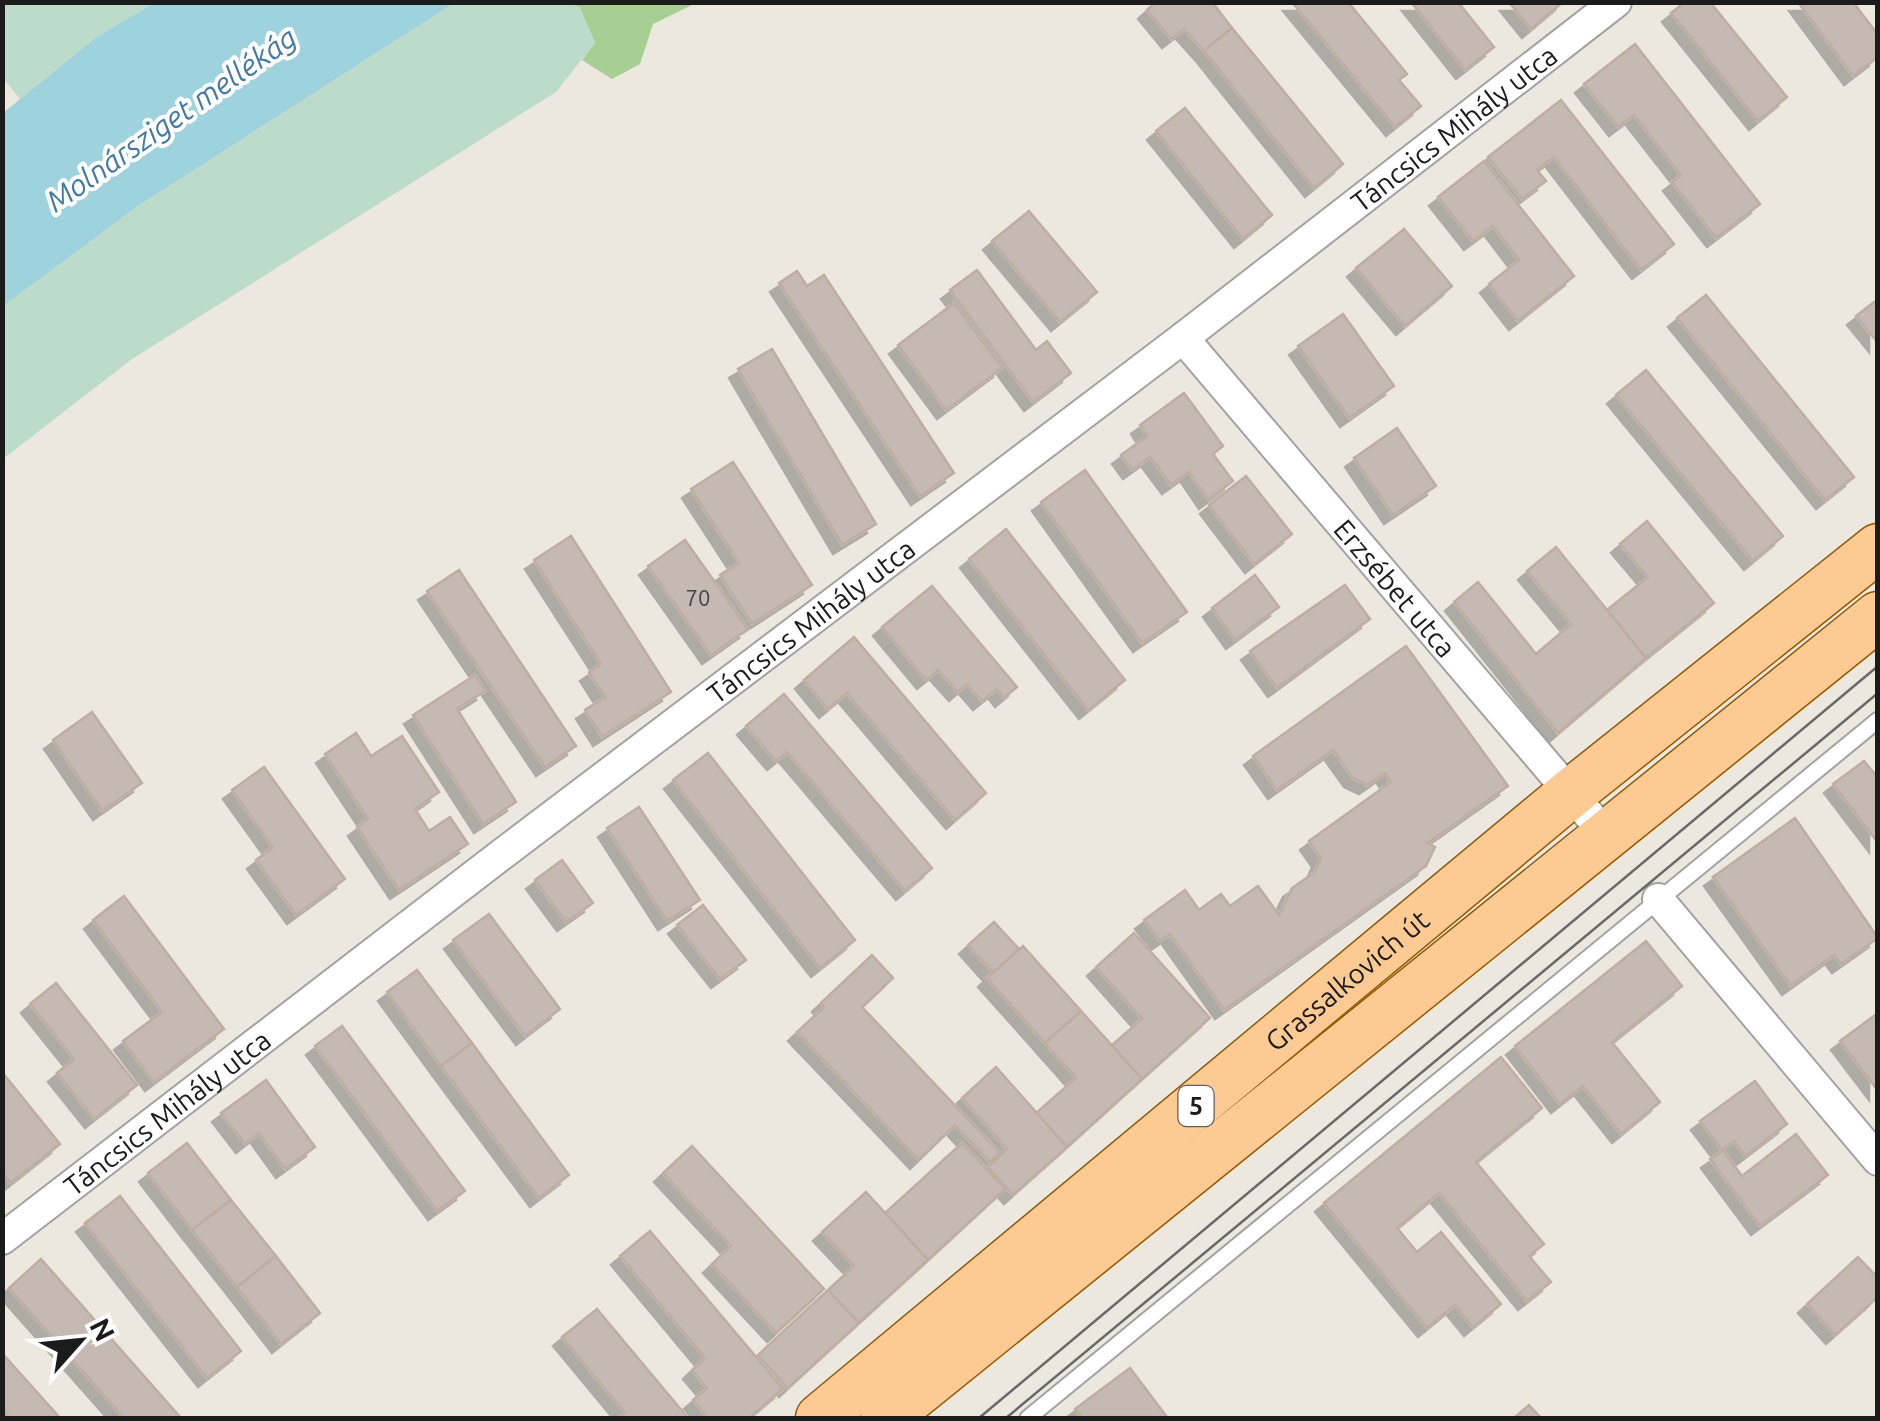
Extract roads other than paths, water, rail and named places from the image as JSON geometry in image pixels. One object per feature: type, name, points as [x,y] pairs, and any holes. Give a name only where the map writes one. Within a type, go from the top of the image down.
[{"type":"main road","name":"Grassalkovich út","points":[[820,1418],[1571,793],[1878,548]]},
{"type":"main road","name":"Grassalkovich út","points":[[885,1418],[1878,616]]},
{"type":"street","name":"Táncsics Mihály utca","points":[[2,1240],[501,854],[1184,338],[1616,2]]},
{"type":"street","name":"Erzsébet utca","points":[[1184,338],[1608,836]]},
{"type":"street","points":[[1658,899],[1878,1160]]},
{"type":"lane","points":[[1028,1418],[1878,720]]},
{"type":"water","name":"Molnársziget mellékág","points":[[154,3],[454,3],[135,208],[3,306],[3,113],[95,38]]},
{"type":"tram line","points":[[979,1418],[1878,666]]},
{"type":"tram line","points":[[1006,1418],[1878,693]]}]
